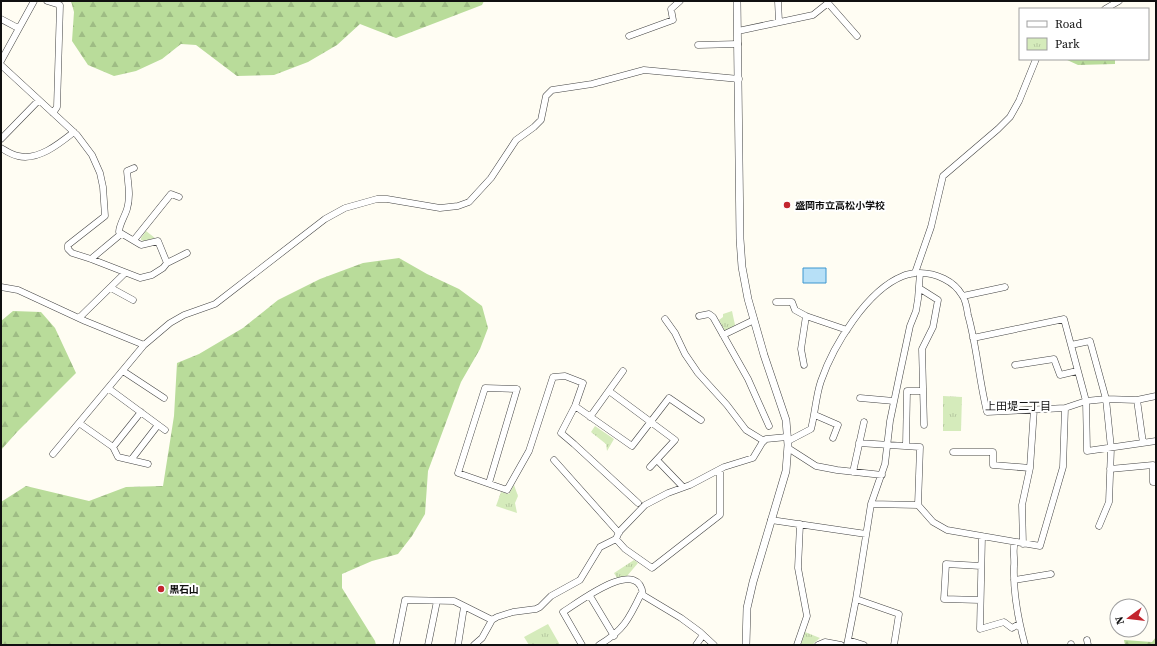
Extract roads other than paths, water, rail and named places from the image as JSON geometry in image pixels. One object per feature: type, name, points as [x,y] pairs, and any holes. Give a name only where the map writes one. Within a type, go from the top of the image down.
[{"type":"street","points":[[1,61],[34,1]]},
{"type":"street","points":[[47,1],[60,5],[57,107],[53,113]]},
{"type":"street","points":[[629,36],[673,20],[671,9],[680,1]]},
{"type":"street","points":[[737,1],[740,239],[742,266],[748,299],[786,420],[789,438],[786,471],[747,608],[746,645]]},
{"type":"street","points":[[778,1],[779,22]]},
{"type":"street","points":[[1107,8],[1119,1]]},
{"type":"street","points":[[738,31],[813,15],[828,3],[857,36]]},
{"type":"street","points":[[1,19],[18,28]]},
{"type":"street","points":[[698,45],[738,44]]},
{"type":"street","points":[[474,645],[483,636],[492,620],[504,614],[531,610],[540,607],[551,596],[580,580],[600,547],[617,536],[645,504],[690,485],[724,467],[753,458],[766,439],[789,438],[811,429],[821,382],[836,349],[847,330],[865,306],[888,284],[903,276],[915,273],[931,227],[943,176],[1010,117],[1019,101],[1036,60]]},
{"type":"street","points":[[1,65],[74,132],[92,155],[100,173],[103,187],[105,216],[68,246],[68,249],[72,253],[140,278],[146,278],[152,275],[163,268],[166,262],[187,254]]},
{"type":"street","points":[[53,454],[144,345],[170,323],[184,315],[215,304],[325,219],[345,208],[377,199],[387,199],[440,208],[458,206],[469,202],[491,178],[516,140],[541,120],[546,96],[552,90],[592,84],[644,70],[739,79]]},
{"type":"street","points":[[1,139],[39,100]]},
{"type":"street","points":[[1,148],[19,157],[31,157],[42,154],[74,132]]},
{"type":"street","points":[[134,168],[127,171],[130,193],[128,207],[119,232],[141,244],[158,241],[166,262]]},
{"type":"street","points":[[134,240],[171,194],[179,197]]},
{"type":"street","points":[[91,259],[121,234]]},
{"type":"street","points":[[79,318],[125,273]]},
{"type":"street","points":[[864,645],[848,642],[871,504],[885,464],[894,401],[910,326],[916,311],[920,273],[939,276],[951,283],[963,296],[973,338],[987,412],[1065,408],[1086,401],[1106,398],[1137,400],[1156,396]]},
{"type":"street","points":[[963,296],[1005,286]]},
{"type":"street","points":[[1,287],[18,290],[79,318],[144,345]]},
{"type":"street","points":[[111,288],[133,300]]},
{"type":"street","points":[[919,288],[938,300],[933,327],[922,349],[924,425]]},
{"type":"street","points":[[776,302],[792,302],[795,310],[806,316],[847,330]]},
{"type":"street","points":[[699,316],[709,314],[713,318],[748,379],[769,426]]},
{"type":"street","points":[[804,365],[801,349],[806,316]]},
{"type":"street","points":[[665,319],[675,333],[685,354],[698,373],[727,405],[746,430],[764,441]]},
{"type":"street","points":[[973,338],[1064,319],[1086,401],[1087,451],[1156,441]]},
{"type":"street","points":[[723,335],[754,320]]},
{"type":"street","points":[[1071,345],[1090,341],[1106,398],[1111,448],[1109,502],[1099,526]]},
{"type":"street","points":[[1015,364],[1054,359],[1060,376],[1077,371]]},
{"type":"street","points":[[122,371],[164,398]]},
{"type":"street","points":[[590,417],[623,371]]},
{"type":"street","points":[[489,483],[502,445],[517,389],[485,388],[458,474],[507,490],[529,451],[552,377],[565,376],[583,383],[575,406],[561,433],[638,503]]},
{"type":"street","points":[[108,388],[165,430]]},
{"type":"street","points":[[897,389],[922,391]]},
{"type":"street","points":[[609,391],[675,440],[650,467]]},
{"type":"street","points":[[906,446],[907,391]]},
{"type":"street","points":[[575,406],[632,446],[669,398],[701,420]]},
{"type":"street","points":[[860,398],[894,401]]},
{"type":"street","points":[[1137,400],[1142,443]]},
{"type":"street","points":[[859,443],[920,447],[918,505],[934,522],[947,530],[1040,546],[1063,466],[1065,408]]},
{"type":"street","points":[[1023,544],[1021,523],[1022,505],[1030,468],[1034,409]]},
{"type":"street","points":[[113,447],[141,412]]},
{"type":"street","points":[[815,415],[838,424],[833,438]]},
{"type":"street","points":[[853,472],[864,422]]},
{"type":"street","points":[[79,423],[113,447],[118,457],[148,464]]},
{"type":"street","points":[[131,460],[158,425]]},
{"type":"street","points":[[788,448],[816,466],[882,475]]},
{"type":"street","points":[[953,452],[993,452],[993,464],[1030,468]]},
{"type":"street","points":[[554,460],[631,554],[652,568],[720,515],[720,470]]},
{"type":"street","points":[[657,460],[683,487]]},
{"type":"street","points":[[1110,469],[1153,465],[1153,482],[1156,482]]},
{"type":"street","points":[[871,504],[918,505]]},
{"type":"street","points":[[771,520],[866,534]]},
{"type":"street","points":[[797,645],[807,616],[798,568],[800,524]]},
{"type":"street","points":[[982,536],[980,629],[1004,622],[1012,628],[1019,624]]},
{"type":"street","points":[[1015,542],[1013,552],[1014,580],[1019,624],[1025,645]]},
{"type":"street","points":[[980,600],[944,599],[946,564],[981,566]]},
{"type":"street","points":[[1014,580],[1051,574]]},
{"type":"street","points":[[582,645],[563,612],[611,583],[628,579],[637,583],[643,595],[681,618],[714,645]]},
{"type":"street","points":[[599,645],[614,636],[623,627],[642,594],[643,595]]},
{"type":"street","points":[[590,596],[614,636]]},
{"type":"street","points":[[856,599],[899,614],[894,645]]},
{"type":"street","points":[[396,645],[405,600],[454,601],[492,620]]},
{"type":"street","points":[[428,645],[437,601]]},
{"type":"street","points":[[458,645],[464,607]]},
{"type":"street","points":[[698,645],[703,635]]},
{"type":"street","points":[[483,636],[486,645]]},
{"type":"street","points":[[818,645],[826,642],[841,645]]},
{"type":"water","points":[[803,268],[826,268],[826,283],[803,283]]},
{"type":"place","name":"盛岡市立高松小学校","points":[[787,205]]},
{"type":"place","name":"黒石山","points":[[161,589]]},
{"type":"district","name":"上田堤二丁目","points":[[1018,406]]}]
